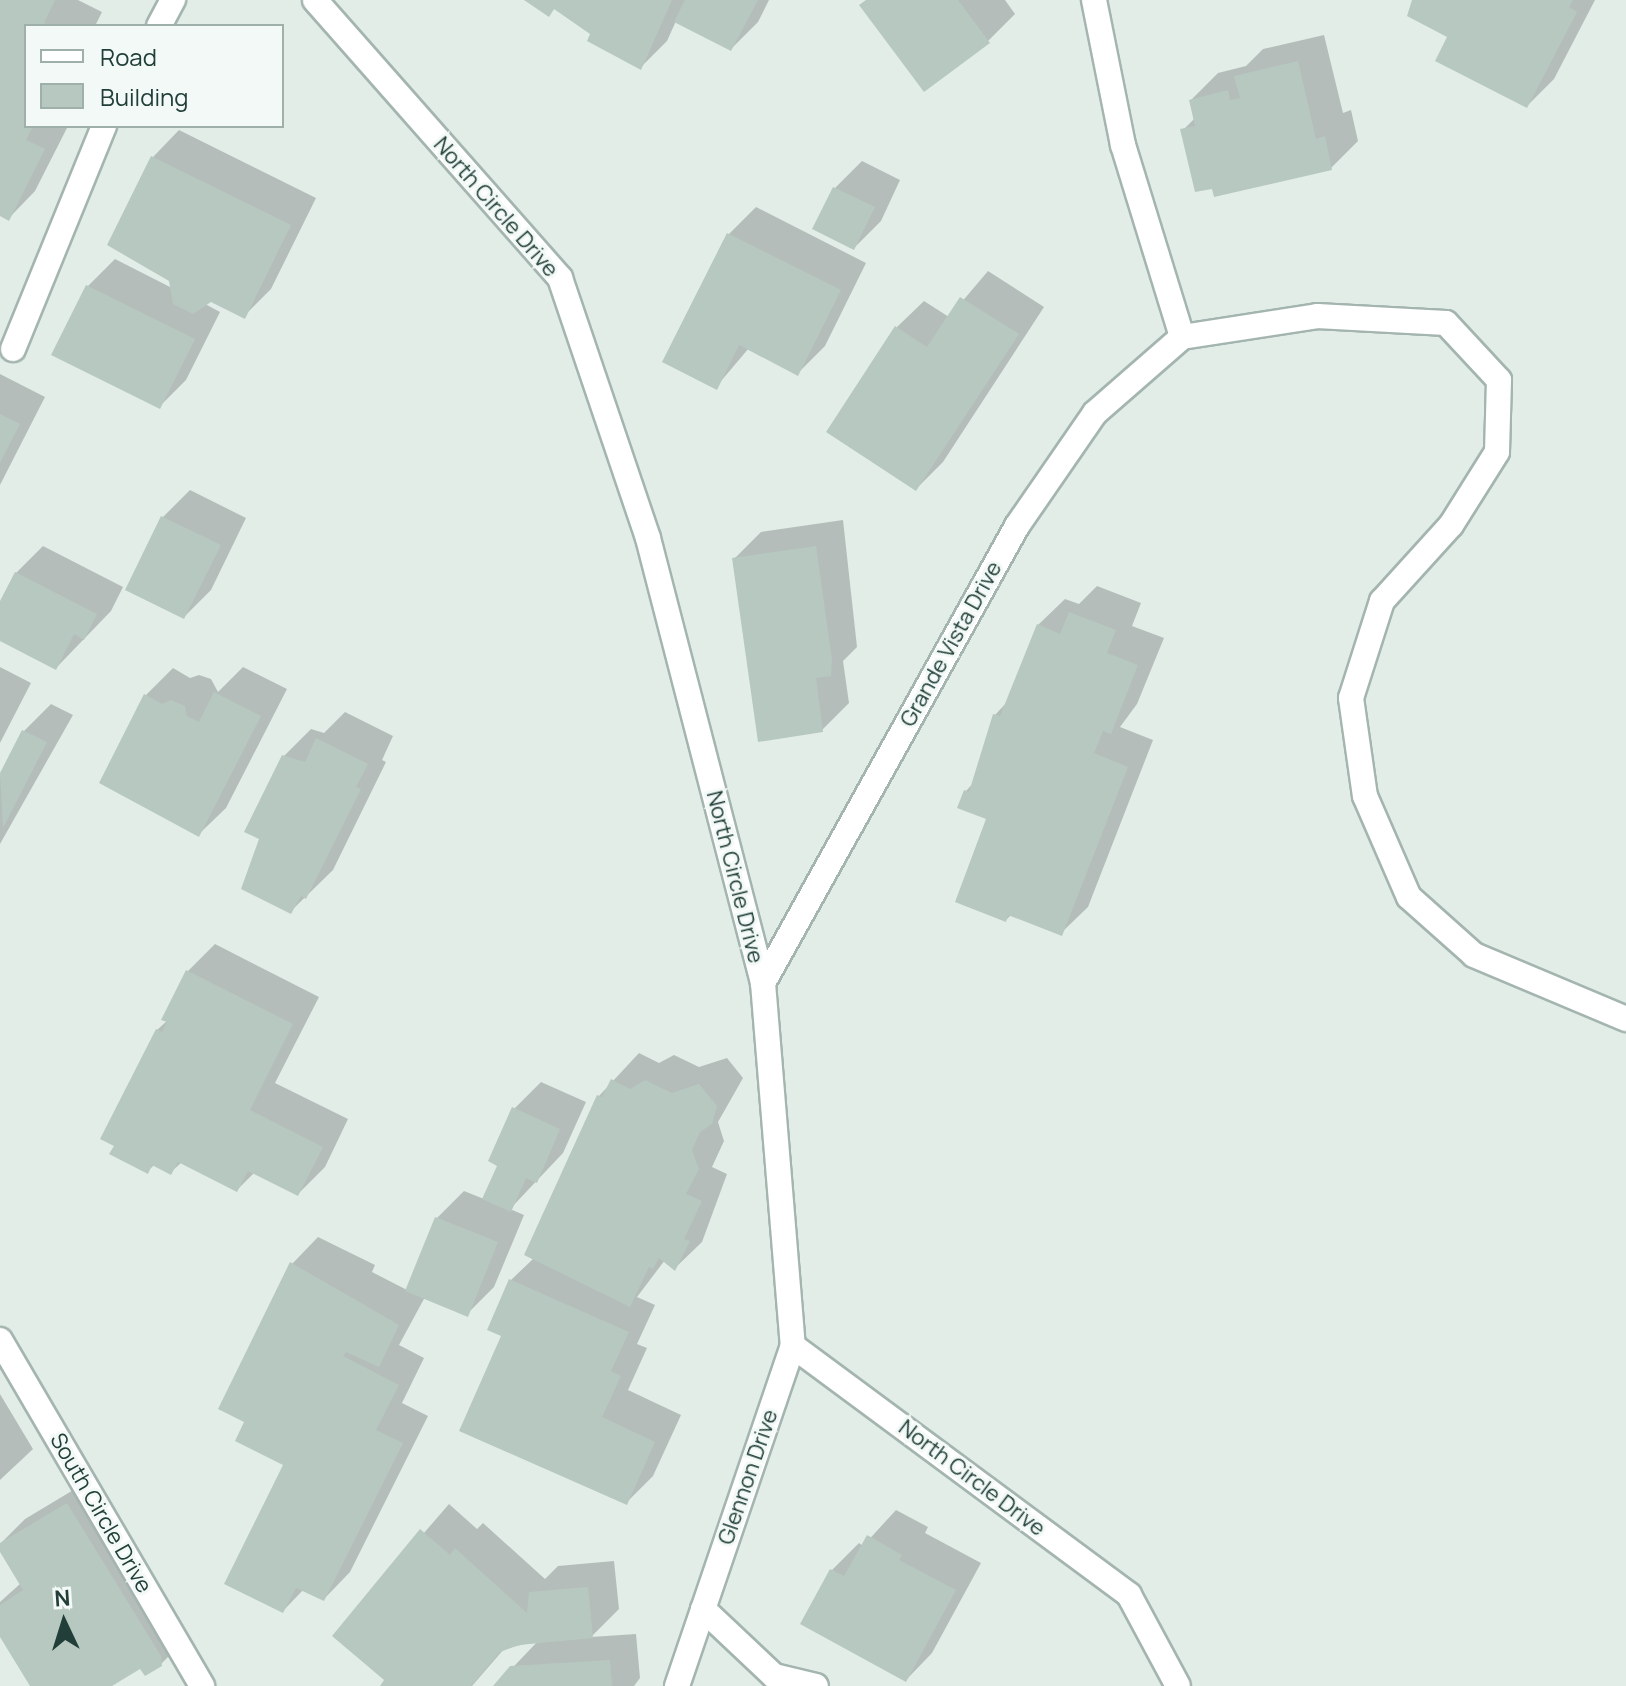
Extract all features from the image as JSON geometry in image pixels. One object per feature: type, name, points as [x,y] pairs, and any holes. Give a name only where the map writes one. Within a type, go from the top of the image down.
[{"type":"street","points":[[160,24],[173,0]]},
{"type":"street","name":"North Circle Drive","points":[[315,0],[560,278],[648,538],[763,983],[793,1346],[1129,1595],[1178,1686]]},
{"type":"street","points":[[1094,0],[1123,145],[1182,337],[1317,316],[1446,323],[1499,380],[1497,452],[1451,525],[1382,601],[1351,698],[1365,796],[1409,897],[1474,955],[1626,1019]]},
{"type":"street","points":[[13,349],[103,128]]},
{"type":"street","name":"Grande Vista Drive","points":[[763,983],[1017,526],[1095,413],[1182,337]]},
{"type":"street","name":"South Circle Drive","points":[[0,1340],[202,1686]]},
{"type":"street","name":"Glennon Drive","points":[[677,1686],[793,1346]]},
{"type":"street","points":[[703,1609],[774,1676],[816,1686]]},
{"type":"building","points":[[0,0],[55,0],[46,24],[24,24],[24,128],[32,128],[26,140],[45,149],[9,221],[0,216]]},
{"type":"building","points":[[524,0],[672,0],[641,70],[587,41],[590,34],[554,9],[549,17]]},
{"type":"building","points":[[685,0],[758,0],[731,51],[674,22]]},
{"type":"building","points":[[866,0],[958,0],[990,43],[924,92],[859,5]]},
{"type":"building","points":[[1412,0],[1573,0],[1569,7],[1577,12],[1527,108],[1435,61],[1447,37],[1407,16]]},
{"type":"building","points":[[1298,61],[1316,139],[1325,136],[1332,170],[1214,197],[1212,189],[1195,192],[1180,129],[1195,126],[1189,100],[1228,90],[1230,100],[1240,98],[1234,76]]},
{"type":"building","points":[[151,156],[291,225],[245,319],[211,302],[193,314],[173,304],[169,281],[107,245]]},
{"type":"building","points":[[833,187],[875,207],[854,250],[812,229]]},
{"type":"building","points":[[727,233],[841,290],[798,376],[739,345],[717,390],[662,362]]},
{"type":"building","points":[[86,285],[195,339],[160,409],[51,355]]},
{"type":"building","points":[[960,297],[1019,334],[916,491],[826,432],[895,326],[927,347]]},
{"type":"building","points":[[0,414],[20,424],[0,463]]},
{"type":"building","points":[[161,516],[221,545],[184,619],[125,590]]},
{"type":"building","points":[[816,546],[832,660],[831,676],[816,678],[823,732],[758,742],[732,558]]},
{"type":"building","points":[[15,572],[97,614],[84,640],[74,634],[56,670],[0,641],[0,601]]},
{"type":"building","points":[[1069,612],[1116,630],[1107,653],[1138,665],[1111,734],[1103,731],[1094,753],[1128,767],[1062,936],[1008,915],[1006,922],[955,902],[986,819],[957,808],[964,790],[969,792],[993,714],[1000,716],[1037,624],[1060,634]]},
{"type":"building","points":[[214,692],[261,716],[199,837],[99,783],[144,694],[162,704],[171,700],[185,706],[187,716],[199,722]]},
{"type":"building","points":[[22,730],[47,742],[3,828],[0,773]]},
{"type":"building","points":[[316,738],[368,764],[356,787],[361,789],[306,899],[301,896],[291,914],[241,889],[259,839],[244,832],[282,755],[305,762]]},
{"type":"building","points":[[186,970],[293,1024],[250,1110],[323,1147],[298,1196],[248,1171],[237,1192],[178,1162],[171,1175],[152,1165],[148,1174],[109,1154],[114,1146],[100,1139],[156,1029],[162,1032],[167,1022],[161,1020]]},
{"type":"building","points":[[611,1079],[630,1089],[645,1080],[672,1093],[699,1084],[717,1106],[712,1124],[700,1132],[692,1150],[699,1169],[686,1194],[702,1201],[684,1239],[690,1241],[675,1271],[659,1258],[653,1269],[649,1267],[630,1307],[524,1255],[597,1095],[602,1097]]},
{"type":"building","points":[[512,1107],[560,1129],[537,1183],[526,1178],[511,1212],[482,1199],[497,1166],[488,1161]]},
{"type":"building","points":[[435,1217],[498,1242],[468,1317],[405,1291]]},
{"type":"building","points":[[290,1262],[399,1325],[379,1367],[346,1352],[343,1356],[399,1385],[376,1430],[403,1443],[324,1601],[296,1588],[283,1613],[224,1584],[283,1465],[235,1441],[244,1422],[218,1409]]},
{"type":"building","points":[[509,1279],[629,1332],[611,1371],[621,1376],[602,1417],[655,1442],[627,1505],[459,1431],[501,1336],[487,1330]]},
{"type":"building","points":[[67,1503],[161,1656],[162,1666],[145,1676],[140,1669],[112,1686],[30,1686],[0,1637],[0,1605],[23,1590],[0,1552],[0,1543]]},
{"type":"building","points":[[420,1529],[450,1555],[455,1548],[527,1613],[529,1592],[588,1587],[593,1638],[519,1645],[500,1652],[471,1686],[380,1686],[384,1680],[332,1636]]},
{"type":"building","points":[[867,1535],[902,1555],[899,1560],[956,1590],[906,1682],[800,1624],[830,1569],[844,1576]]},
{"type":"building","points":[[610,1660],[612,1686],[493,1686],[510,1666]]}]
